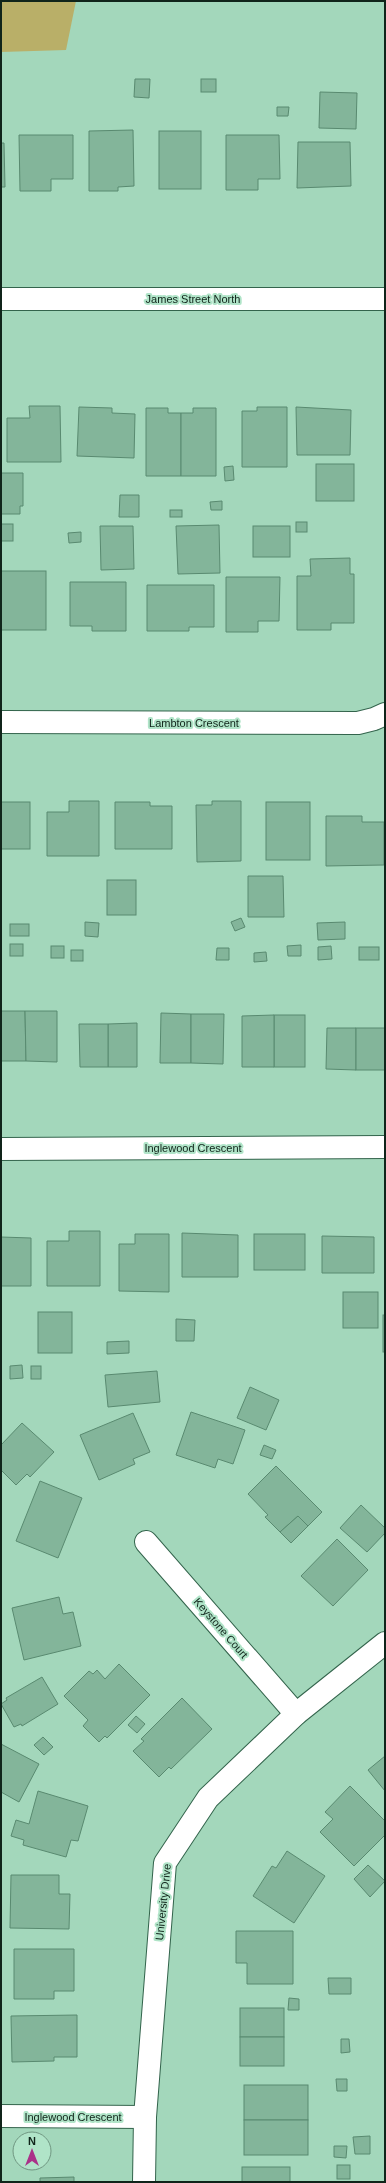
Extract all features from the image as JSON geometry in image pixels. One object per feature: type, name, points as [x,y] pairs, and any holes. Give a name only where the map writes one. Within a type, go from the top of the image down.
[{"type":"street","name":"James Street North","points":[[1,299],[385,299]]},
{"type":"street","name":"Lambton Crescent","points":[[1,722],[358,723],[374,719],[385,714]]},
{"type":"street","name":"Inglewood Crescent","points":[[1,1149],[385,1146]]},
{"type":"street","name":"Keystone Court","points":[[146,1542],[296,1714]]},
{"type":"street","name":"University Drive","points":[[144,2182],[145,2117],[165,1863],[208,1798],[296,1714],[385,1642]]},
{"type":"street","name":"Inglewood Crescent","points":[[1,2116],[145,2117]]},
{"type":"shaded area","points":[[1,1],[76,1],[66,50],[1,52]]},
{"type":"building","points":[[135,79],[150,79],[149,98],[134,97]]},
{"type":"building","points":[[201,79],[216,79],[216,92],[201,92]]},
{"type":"building","points":[[320,92],[357,93],[356,129],[319,128]]},
{"type":"building","points":[[277,107],[289,107],[288,116],[277,116]]},
{"type":"building","points":[[133,130],[134,186],[118,187],[118,191],[89,191],[89,131]]},
{"type":"building","points":[[159,131],[201,131],[201,189],[159,189]]},
{"type":"building","points":[[19,135],[73,135],[73,179],[51,179],[51,191],[20,191]]},
{"type":"building","points":[[226,135],[279,135],[280,179],[258,179],[258,190],[226,190]]},
{"type":"building","points":[[298,142],[350,142],[351,186],[297,188]]},
{"type":"building","points":[[1,143],[4,143],[5,187],[1,187]]},
{"type":"building","points":[[29,406],[60,406],[61,462],[7,462],[7,418],[30,418]]},
{"type":"building","points":[[79,407],[112,408],[112,413],[135,414],[134,458],[77,456]]},
{"type":"building","points":[[257,407],[287,407],[287,467],[242,467],[242,411],[257,411]]},
{"type":"building","points":[[296,407],[351,410],[350,455],[297,455]]},
{"type":"building","points":[[146,408],[168,408],[168,413],[181,413],[181,476],[146,476]]},
{"type":"building","points":[[193,408],[216,408],[216,476],[181,476],[181,413],[193,413]]},
{"type":"building","points":[[316,464],[354,464],[354,501],[316,501]]},
{"type":"building","points":[[233,466],[234,480],[225,481],[224,467]]},
{"type":"building","points":[[1,473],[23,473],[23,506],[20,506],[20,514],[1,514]]},
{"type":"building","points":[[120,495],[139,495],[139,517],[119,517]]},
{"type":"building","points":[[222,501],[222,510],[211,510],[210,502]]},
{"type":"building","points":[[170,510],[182,510],[182,517],[170,517]]},
{"type":"building","points":[[296,522],[307,522],[307,532],[296,532]]},
{"type":"building","points":[[1,524],[13,524],[13,541],[1,541]]},
{"type":"building","points":[[219,525],[220,573],[178,574],[176,526]]},
{"type":"building","points":[[100,526],[133,526],[134,569],[101,570]]},
{"type":"building","points":[[253,526],[290,526],[290,557],[253,557]]},
{"type":"building","points":[[81,532],[81,542],[69,543],[68,533]]},
{"type":"building","points":[[350,558],[350,574],[354,574],[354,623],[331,623],[331,630],[297,630],[297,576],[311,576],[310,559]]},
{"type":"building","points":[[1,571],[46,571],[46,630],[1,630]]},
{"type":"building","points":[[226,577],[280,577],[279,621],[258,621],[258,632],[226,632]]},
{"type":"building","points":[[70,582],[126,582],[126,631],[92,631],[92,626],[70,626]]},
{"type":"building","points":[[147,585],[214,585],[214,627],[189,627],[189,631],[147,631]]},
{"type":"building","points":[[69,801],[99,801],[99,856],[47,856],[47,812],[69,812]]},
{"type":"building","points":[[212,801],[241,801],[241,861],[197,862],[196,805],[212,805]]},
{"type":"building","points":[[1,802],[30,802],[30,849],[1,849]]},
{"type":"building","points":[[115,802],[150,802],[150,806],[172,806],[172,849],[115,849]]},
{"type":"building","points":[[266,802],[310,802],[310,860],[266,860]]},
{"type":"building","points":[[326,816],[362,816],[362,822],[384,822],[384,865],[326,866]]},
{"type":"building","points":[[248,876],[283,876],[284,917],[248,917]]},
{"type":"building","points":[[107,880],[136,880],[136,915],[107,915]]},
{"type":"building","points":[[241,918],[245,927],[235,931],[231,922]]},
{"type":"building","points":[[85,922],[99,923],[98,937],[85,936]]},
{"type":"building","points":[[345,922],[345,939],[318,940],[317,923]]},
{"type":"building","points":[[10,924],[29,924],[29,936],[10,936]]},
{"type":"building","points":[[10,944],[23,944],[23,956],[10,956]]},
{"type":"building","points":[[301,945],[301,956],[288,956],[287,946]]},
{"type":"building","points":[[51,946],[64,946],[64,958],[51,958]]},
{"type":"building","points":[[331,946],[332,959],[318,960],[318,947]]},
{"type":"building","points":[[359,947],[379,947],[379,960],[359,960]]},
{"type":"building","points":[[217,948],[229,948],[229,960],[216,960]]},
{"type":"building","points":[[71,950],[83,950],[83,961],[71,961]]},
{"type":"building","points":[[266,952],[267,961],[254,962],[254,953]]},
{"type":"building","points":[[1,1011],[25,1011],[26,1061],[1,1061]]},
{"type":"building","points":[[25,1011],[57,1011],[57,1062],[26,1061]]},
{"type":"building","points":[[161,1013],[191,1014],[191,1063],[160,1063]]},
{"type":"building","points":[[191,1014],[224,1014],[223,1064],[191,1063]]},
{"type":"building","points":[[274,1015],[305,1015],[305,1067],[274,1067]]},
{"type":"building","points":[[274,1015],[274,1067],[242,1067],[242,1016]]},
{"type":"building","points":[[137,1023],[137,1067],[108,1067],[108,1024]]},
{"type":"building","points":[[79,1024],[108,1024],[108,1067],[80,1067]]},
{"type":"building","points":[[327,1028],[356,1028],[356,1070],[326,1069]]},
{"type":"building","points":[[356,1028],[385,1028],[385,1070],[356,1070]]},
{"type":"building","points":[[69,1231],[100,1231],[100,1286],[47,1286],[47,1241],[69,1241]]},
{"type":"building","points":[[182,1233],[238,1235],[238,1277],[182,1277]]},
{"type":"building","points":[[135,1234],[169,1234],[169,1292],[119,1291],[119,1244],[135,1244]]},
{"type":"building","points":[[254,1234],[305,1234],[305,1270],[254,1270]]},
{"type":"building","points":[[322,1236],[374,1237],[374,1273],[322,1273]]},
{"type":"building","points":[[1,1237],[31,1238],[31,1286],[1,1286]]},
{"type":"building","points":[[343,1292],[378,1292],[378,1328],[343,1328]]},
{"type":"building","points":[[38,1312],[72,1312],[72,1353],[38,1353]]},
{"type":"building","points":[[383,1315],[385,1315],[385,1352],[383,1352]]},
{"type":"building","points":[[176,1319],[195,1320],[194,1341],[176,1341]]},
{"type":"building","points":[[129,1341],[129,1353],[107,1354],[107,1342]]},
{"type":"building","points":[[22,1365],[23,1378],[10,1379],[10,1366]]},
{"type":"building","points":[[31,1366],[41,1366],[41,1379],[31,1379]]},
{"type":"building","points":[[157,1371],[160,1402],[108,1407],[105,1375]]},
{"type":"building","points":[[250,1387],[279,1400],[266,1430],[237,1418]]},
{"type":"building","points":[[191,1412],[245,1430],[233,1464],[218,1459],[215,1468],[176,1455]]},
{"type":"building","points":[[133,1413],[150,1452],[133,1459],[135,1464],[99,1480],[80,1435]]},
{"type":"building","points":[[22,1423],[54,1452],[30,1477],[27,1474],[16,1485],[1,1470],[1,1445]]},
{"type":"building","points":[[264,1445],[276,1450],[272,1459],[260,1455]]},
{"type":"building","points":[[276,1466],[322,1512],[308,1526],[298,1516],[280,1532],[265,1517],[268,1515],[248,1494]]},
{"type":"building","points":[[40,1481],[82,1498],[58,1558],[16,1541]]},
{"type":"building","points":[[361,1505],[385,1528],[385,1533],[367,1552],[340,1528]]},
{"type":"building","points":[[298,1516],[308,1526],[291,1543],[280,1532]]},
{"type":"building","points":[[337,1539],[368,1570],[333,1606],[301,1576]]},
{"type":"building","points":[[59,1597],[63,1614],[73,1612],[81,1646],[24,1660],[12,1608]]},
{"type":"building","points":[[119,1664],[150,1695],[107,1738],[105,1736],[99,1742],[83,1726],[88,1720],[64,1696],[89,1671],[93,1674],[97,1670],[105,1679]]},
{"type":"building","points":[[42,1677],[58,1704],[22,1726],[21,1724],[14,1727],[1,1704],[7,1700],[6,1698]]},
{"type":"building","points":[[182,1698],[212,1729],[171,1769],[169,1767],[159,1777],[133,1751],[144,1741],[141,1739]]},
{"type":"building","points":[[136,1716],[145,1724],[137,1733],[128,1725]]},
{"type":"building","points":[[43,1737],[53,1747],[44,1755],[34,1745]]},
{"type":"building","points":[[1,1744],[39,1764],[19,1802],[1,1792]]},
{"type":"building","points":[[385,1756],[385,1791],[368,1770]]},
{"type":"building","points":[[350,1786],[385,1821],[385,1835],[354,1866],[320,1832],[333,1819],[325,1812]]},
{"type":"building","points":[[38,1791],[88,1806],[78,1841],[71,1840],[66,1857],[23,1845],[24,1840],[11,1836],[16,1820],[29,1824]]},
{"type":"building","points":[[287,1851],[325,1876],[294,1923],[253,1896],[272,1866],[276,1868]]},
{"type":"building","points":[[368,1865],[385,1881],[370,1897],[354,1879]]},
{"type":"building","points":[[11,1875],[59,1875],[59,1894],[70,1894],[69,1929],[10,1928]]},
{"type":"building","points":[[236,1931],[293,1931],[293,1984],[247,1984],[247,1963],[236,1963]]},
{"type":"building","points":[[14,1949],[74,1949],[74,1991],[54,1991],[54,1999],[14,1999]]},
{"type":"building","points":[[328,1978],[351,1978],[351,1994],[329,1994]]},
{"type":"building","points":[[289,1998],[299,1999],[299,2010],[288,2010]]},
{"type":"building","points":[[240,2008],[284,2008],[284,2037],[240,2037]]},
{"type":"building","points":[[77,2015],[77,2057],[54,2057],[54,2061],[12,2062],[11,2016]]},
{"type":"building","points":[[240,2037],[284,2037],[284,2066],[240,2066]]},
{"type":"building","points":[[341,2039],[349,2039],[350,2052],[341,2053]]},
{"type":"building","points":[[336,2079],[347,2079],[347,2091],[337,2091]]},
{"type":"building","points":[[244,2085],[308,2085],[308,2120],[244,2120]]},
{"type":"building","points":[[244,2120],[308,2120],[308,2155],[244,2155]]},
{"type":"building","points":[[370,2136],[370,2154],[355,2154],[353,2137]]},
{"type":"building","points":[[334,2146],[347,2146],[346,2158],[334,2157]]},
{"type":"building","points":[[337,2165],[350,2165],[350,2179],[337,2179]]},
{"type":"building","points":[[242,2167],[290,2167],[290,2182],[242,2182]]},
{"type":"building","points":[[74,2177],[74,2182],[40,2182],[40,2178]]}]
